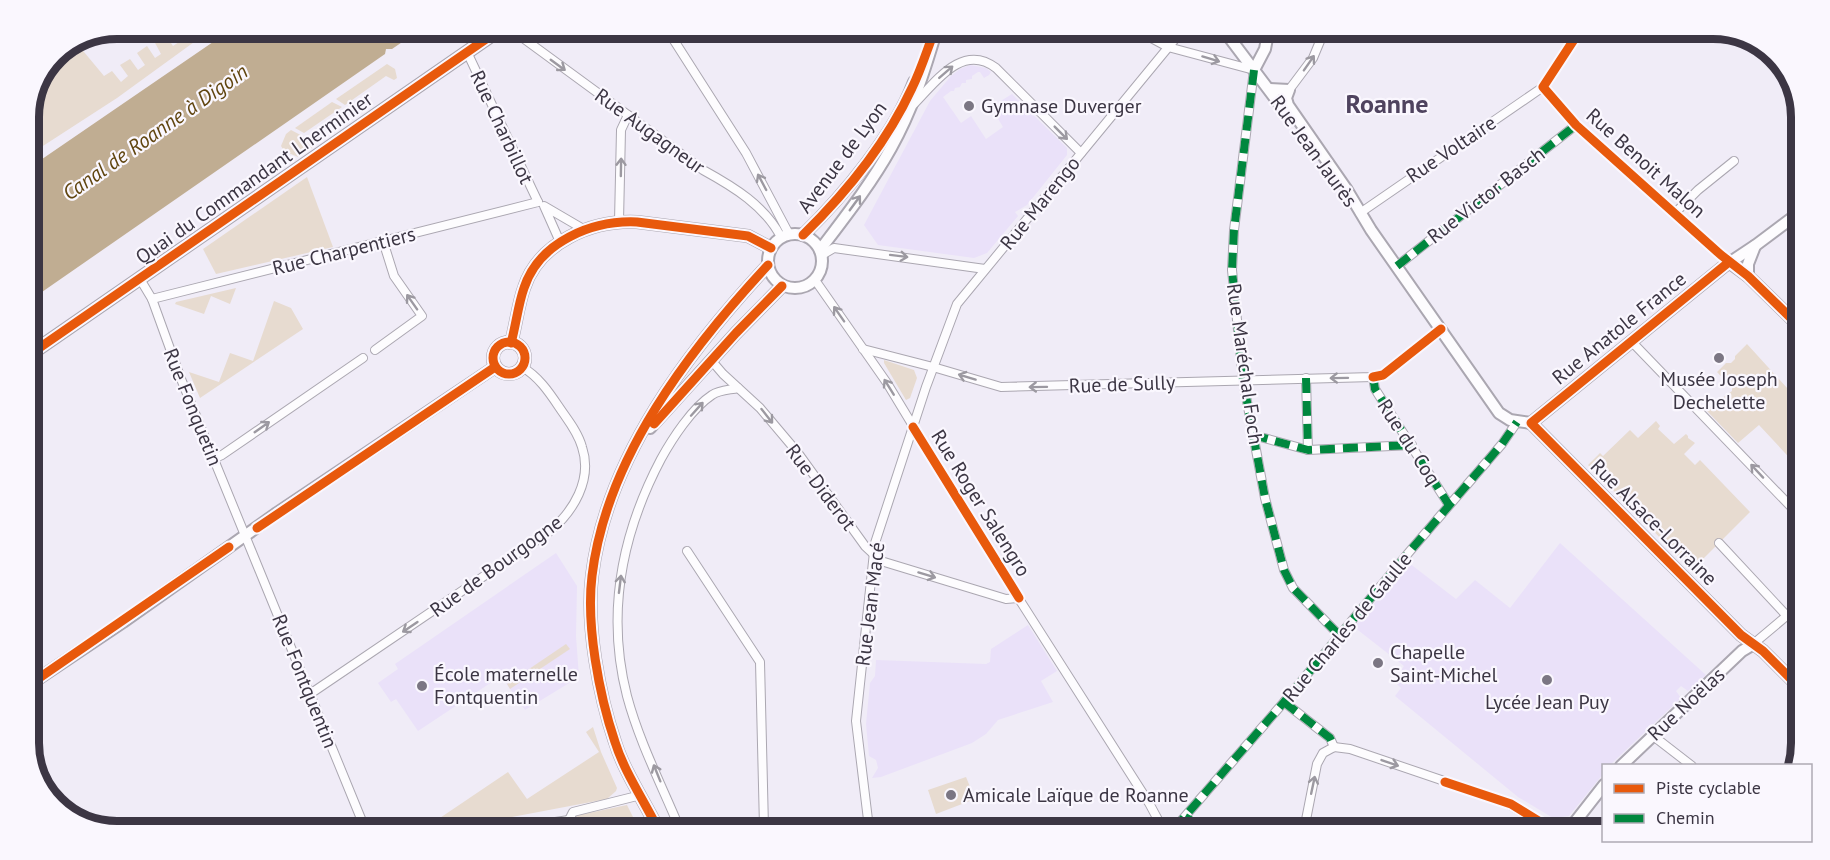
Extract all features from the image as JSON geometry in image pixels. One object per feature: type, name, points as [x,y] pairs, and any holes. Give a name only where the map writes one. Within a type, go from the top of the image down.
[{"type":"main road","name":"Quai du Commandant Lherminier","points":[[39,348],[486,39]]},
{"type":"street","name":"Rue Augagneur","points":[[524,39],[703,170],[750,200],[785,236]]},
{"type":"street","points":[[673,39],[746,153],[785,236]]},
{"type":"street","name":"Avenue de Lyon","points":[[803,235],[830,208],[887,133],[913,87],[932,39]]},
{"type":"street","name":"Avenue de Lyon","points":[[821,253],[875,175],[892,146],[922,80],[933,39]]},
{"type":"street","points":[[1153,39],[1168,47],[1254,70],[1265,49],[1267,39]]},
{"type":"street","name":"Rue Marengo","points":[[926,387],[957,304],[1175,39]]},
{"type":"street","name":"Rue Jean Jaurès","points":[[1231,39],[1397,266],[1498,413],[1504,418],[1517,422],[1531,423]]},
{"type":"street","points":[[1289,90],[1313,58],[1321,39]]},
{"type":"street","points":[[1543,87],[1574,39]]},
{"type":"street","name":"Rue Charbillot","points":[[467,52],[560,242]]},
{"type":"street","points":[[912,106],[955,65],[964,60],[981,60],[996,68],[1081,153]]},
{"type":"street","name":"Rue Maréchal Foch","points":[[1254,70],[1233,250],[1244,380],[1265,498],[1284,570],[1293,588],[1339,635]]},
{"type":"street","name":"Rue Benoit Malon","points":[[1543,87],[1576,124],[1730,262]]},
{"type":"street","name":"Rue Voltaire","points":[[1359,213],[1543,87]]},
{"type":"street","name":"Rue Jean Jaurès","points":[[1269,89],[1289,90],[1286,98],[1288,105],[1347,190],[1359,213]]},
{"type":"street","points":[[619,221],[621,130],[628,115]]},
{"type":"street","name":"Rue Victor Basch","points":[[1397,266],[1576,124]]},
{"type":"street","points":[[1675,213],[1698,190],[1734,161]]},
{"type":"street","points":[[541,204],[585,230]]},
{"type":"street","name":"Rue Charpentiers","points":[[152,299],[541,204]]},
{"type":"street","name":"Rue Anatole France","points":[[1531,423],[1730,262],[1791,219]]},
{"type":"street","points":[[511,343],[523,289],[528,278],[542,257],[560,242],[585,230],[619,221],[638,222],[748,236],[771,248]]},
{"type":"street","points":[[803,235],[810,238],[821,253],[822,264],[815,280],[800,288],[782,285],[770,273],[768,265],[771,248],[785,236],[803,235]]},
{"type":"street","points":[[375,350],[422,316],[393,276],[383,241]]},
{"type":"street","points":[[1748,276],[1748,264],[1756,245]]},
{"type":"street","points":[[821,253],[834,248],[985,269]]},
{"type":"street","points":[[1730,262],[1748,276],[1791,318]]},
{"type":"street","points":[[654,821],[618,751],[610,723],[597,667],[593,637],[592,576],[606,515],[619,481],[659,403],[676,377],[733,303],[768,265]]},
{"type":"street","name":"Rue Fonquetin","points":[[140,279],[152,299],[181,379],[246,536]]},
{"type":"street","name":"Rue Roger Salengro","points":[[815,280],[913,427],[1158,821]]},
{"type":"street","points":[[638,441],[782,285]]},
{"type":"street","points":[[1373,377],[1383,375],[1441,329]]},
{"type":"street","points":[[1631,341],[1740,451],[1791,506]]},
{"type":"street","points":[[511,343],[520,347],[523,352],[522,366],[509,374],[495,367],[493,357],[497,347],[511,343]]},
{"type":"street","name":"Rue de Sully","points":[[863,349],[1001,387],[1373,377]]},
{"type":"street","points":[[213,459],[363,358]]},
{"type":"street","name":"Rue Diderot","points":[[711,360],[760,408],[783,438],[790,442],[873,554],[889,564],[1006,599],[1019,598]]},
{"type":"street","name":"Rue de Bourgogne","points":[[310,694],[528,547],[560,522],[578,498],[584,478],[583,448],[547,390],[531,372],[522,366]]},
{"type":"street","points":[[39,678],[483,373],[495,367]]},
{"type":"street","name":"Rue du Coq","points":[[1373,377],[1375,389],[1449,505]]},
{"type":"street","points":[[1306,378],[1308,450]]},
{"type":"street","name":"Rue Jean Macé","points":[[867,821],[856,720],[873,554],[926,387]]},
{"type":"street","points":[[677,821],[627,695],[621,663],[618,620],[621,575],[627,542],[637,508],[668,447],[683,426],[711,395],[738,388]]},
{"type":"street","name":"Rue Charles de Gaulle","points":[[1185,821],[1339,635],[1502,444],[1517,422]]},
{"type":"street","name":"Rue Alsace-Lorraine","points":[[1531,423],[1752,645],[1763,651],[1791,679]]},
{"type":"street","points":[[1253,435],[1308,450],[1412,445]]},
{"type":"street","name":"Rue Fontquentin","points":[[246,536],[362,821]]},
{"type":"street","points":[[1719,543],[1787,616]]},
{"type":"street","points":[[687,551],[760,662],[764,821]]},
{"type":"street","points":[[1752,645],[1791,612]]},
{"type":"street","name":"Rue Noëlas","points":[[1622,764],[1742,651],[1752,645]]},
{"type":"street","points":[[1284,702],[1330,738],[1334,747]]},
{"type":"street","points":[[1652,735],[1691,764]]},
{"type":"street","points":[[1306,821],[1317,764],[1323,753],[1334,747],[1350,749],[1503,801],[1538,821]]},
{"type":"street","points":[[1576,821],[1602,788]]},
{"type":"street","points":[[569,820],[573,812],[641,795]]},
{"type":"street","points":[[562,821],[572,821]]},
{"type":"shaded area","points":[[168,39],[173,46],[179,42],[177,39],[198,39],[117,98],[39,149],[39,112],[42,97],[55,70],[66,58],[81,48],[104,76],[112,71],[121,82],[128,76],[120,65],[130,59],[138,70],[145,65],[137,53],[147,46],[155,58],[161,54],[154,41]]},
{"type":"shaded area","points":[[387,64],[395,69],[397,78],[394,80],[386,76],[345,105],[336,99]]},
{"type":"shaded area","points":[[970,65],[986,68],[991,72],[984,78],[978,72],[972,76],[972,79],[966,80],[966,83],[962,83],[960,87],[943,97],[961,123],[971,116],[986,139],[1003,127],[991,107],[1012,94],[1067,148],[1067,155],[1027,205],[1015,212],[1018,216],[987,253],[974,258],[878,245],[864,225],[930,101],[951,76]]},
{"type":"shaded area","points":[[332,102],[342,107],[304,133],[295,128]]},
{"type":"shaded area","points":[[291,130],[312,141],[313,147],[298,157],[284,151],[281,146],[286,134]]},
{"type":"shaded area","points":[[307,177],[333,247],[216,274],[203,249]]},
{"type":"shaded area","points":[[236,288],[230,304],[211,296],[204,314],[175,304],[176,302]]},
{"type":"shaded area","points":[[274,301],[291,308],[303,329],[200,398],[189,372],[219,382],[230,353],[253,361]]},
{"type":"shaded area","points":[[1747,344],[1791,392],[1791,459],[1759,425],[1738,443],[1706,410],[1732,391],[1732,388],[1717,372],[1726,363],[1731,363]]},
{"type":"shaded area","points":[[884,360],[914,370],[917,378],[910,398],[906,400]]},
{"type":"shaded area","points":[[1656,421],[1660,426],[1658,429],[1674,444],[1686,434],[1695,443],[1684,454],[1695,465],[1700,460],[1750,512],[1692,570],[1588,465],[1600,453],[1603,456],[1630,430],[1638,438]]},
{"type":"shaded area","name":"Lycée Jean Puy","points":[[1560,543],[1706,675],[1688,691],[1681,686],[1676,691],[1681,698],[1611,764],[1602,764],[1602,775],[1569,816],[1553,818],[1518,797],[1395,696],[1401,688],[1394,681],[1404,666],[1354,627],[1409,563],[1456,599],[1475,580],[1510,608]]},
{"type":"shaded area","points":[[556,553],[577,586],[576,636],[579,677],[525,710],[501,676],[418,731],[396,699],[391,702],[378,683],[398,669],[395,664]]},
{"type":"shaded area","points":[[1028,625],[1057,671],[1041,681],[1053,702],[998,720],[986,734],[972,743],[881,777],[872,778],[878,768],[876,760],[869,756],[866,724],[870,683],[875,676],[876,660],[986,664],[990,662],[991,649]]},
{"type":"shaded area","points":[[566,644],[570,649],[510,689],[507,684]]},
{"type":"shaded area","points":[[593,727],[617,788],[607,799],[491,821],[435,821],[508,772],[527,799],[599,752],[586,732]]},
{"type":"shaded area","name":"Amicale Laïque de Roanne","points":[[966,777],[975,799],[936,814],[928,790]]},
{"type":"shaded area","points":[[627,805],[635,821],[592,821],[574,816]]},
{"type":"water","name":"Canal de Roanne à Digoin","points":[[217,39],[407,39],[392,49],[386,49],[385,54],[39,294],[39,161]]},
{"type":"marked path","points":[[1254,70],[1234,230],[1232,270],[1243,380],[1265,498],[1284,570],[1293,588],[1339,635]]},
{"type":"marked path","points":[[1397,266],[1576,125]]},
{"type":"marked path","points":[[1373,377],[1375,389],[1449,505]]},
{"type":"marked path","points":[[1306,378],[1308,450]]},
{"type":"marked path","points":[[1181,821],[1502,444],[1517,422]]},
{"type":"marked path","points":[[1253,435],[1308,450],[1412,445]]},
{"type":"marked path","points":[[1284,702],[1330,738],[1334,747]]},
{"type":"marked path","points":[[1185,817],[1192,821]]},
{"type":"cycle path","points":[[39,348],[486,39]]},
{"type":"cycle path","points":[[803,235],[835,202],[878,147],[902,108],[931,39]]},
{"type":"cycle path","points":[[1574,39],[1543,87],[1576,125],[1721,255],[1748,276],[1791,318]]},
{"type":"cycle path","points":[[511,343],[522,295],[531,272],[554,246],[585,230],[620,222],[637,222],[748,236],[771,248]]},
{"type":"cycle path","points":[[1729,262],[1531,423],[1741,635],[1763,651],[1791,679]]},
{"type":"cycle path","points":[[654,821],[619,753],[599,682],[592,638],[591,595],[600,532],[614,490],[633,448],[656,408],[709,333],[768,265]]},
{"type":"cycle path","points":[[654,424],[782,286]]},
{"type":"cycle path","points":[[1373,377],[1383,375],[1441,329]]},
{"type":"cycle path","points":[[509,342],[520,347],[525,358],[520,369],[509,374],[498,369],[493,358],[498,347],[509,342]]},
{"type":"cycle path","points":[[257,528],[495,367]]},
{"type":"cycle path","points":[[913,427],[1019,598]]},
{"type":"cycle path","points":[[39,678],[229,547]]},
{"type":"cycle path","points":[[1445,782],[1511,804],[1539,821]]},
{"type":"place","name":"Gymnase Duverger","points":[[969,106]]},
{"type":"place","name":"Musée Joseph Dechelette","points":[[1719,358]]},
{"type":"place","name":"Chapelle Saint-Michel","points":[[1378,663]]},
{"type":"place","name":"Lycée Jean Puy","points":[[1547,680]]},
{"type":"place","name":"École maternelle Fontquentin","points":[[422,686]]},
{"type":"place","name":"Amicale Laïque de Roanne","points":[[951,795]]},
{"type":"district","name":"Roanne","points":[[1387,103]]}]
